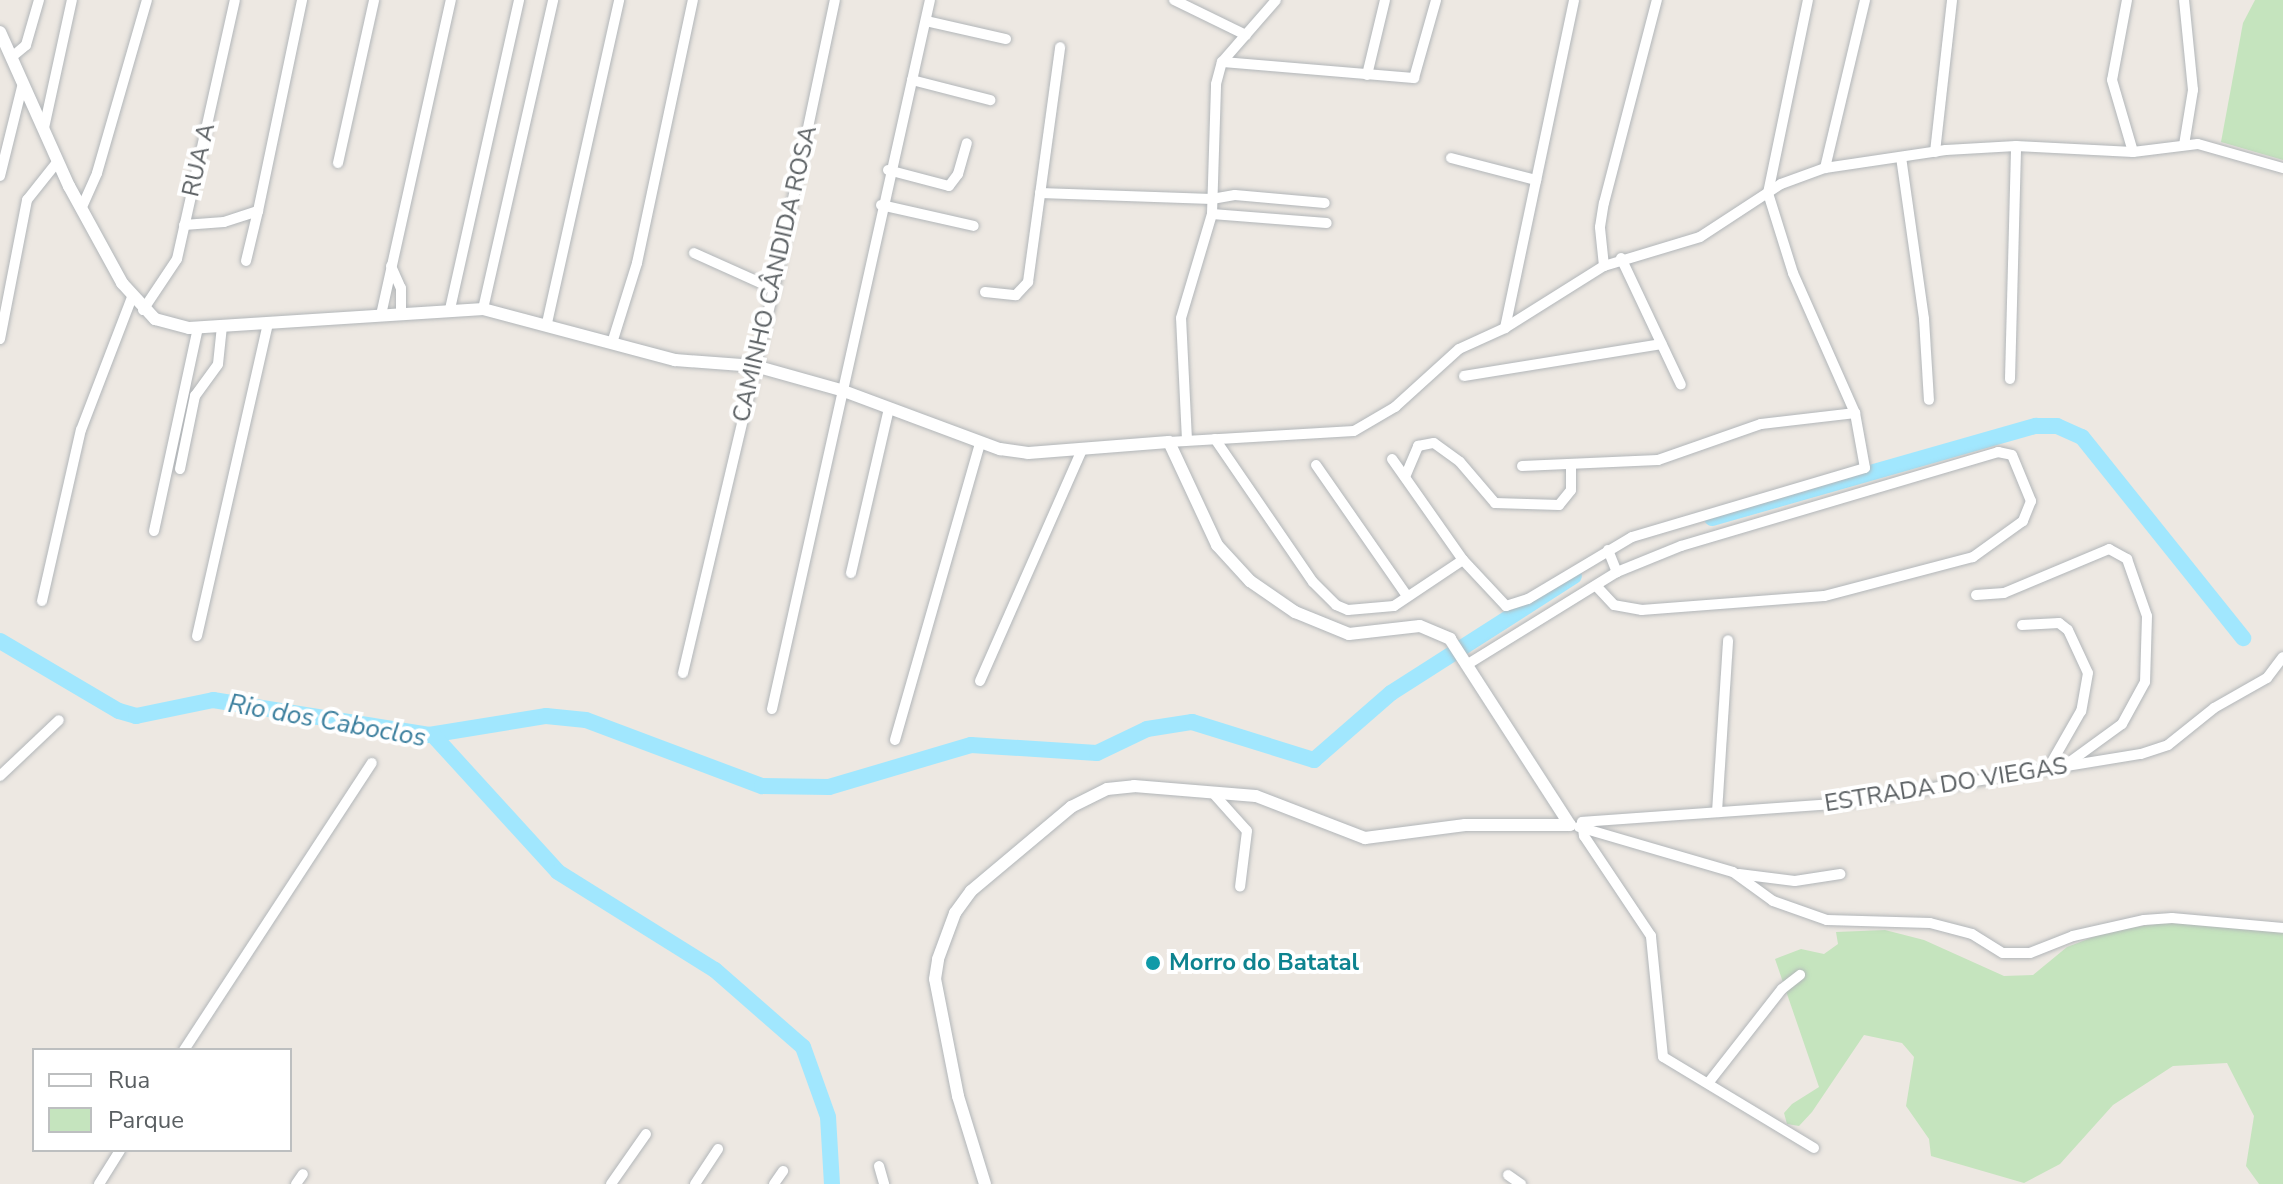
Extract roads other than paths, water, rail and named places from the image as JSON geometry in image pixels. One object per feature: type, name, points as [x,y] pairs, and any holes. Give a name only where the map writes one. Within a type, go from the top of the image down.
[{"type":"street","points":[[13,56],[26,45],[39,0]]},
{"type":"street","points":[[44,128],[72,0]]},
{"type":"street","points":[[82,207],[97,173],[147,0]]},
{"type":"street","name":"RUA A","points":[[143,310],[172,271],[235,0]]},
{"type":"street","points":[[246,261],[302,0]]},
{"type":"street","points":[[338,163],[374,0]]},
{"type":"street","points":[[381,315],[451,0]]},
{"type":"street","points":[[450,309],[519,0]]},
{"type":"street","points":[[483,309],[553,0]]},
{"type":"street","points":[[547,323],[619,0]]},
{"type":"street","points":[[612,343],[637,263],[693,0]]},
{"type":"street","name":"CAMINHO CÂNDIDA ROSA","points":[[683,673],[774,289],[835,0]]},
{"type":"street","points":[[772,709],[888,170],[930,0]]},
{"type":"street","points":[[1174,0],[1246,35]]},
{"type":"street","points":[[1187,440],[1181,318],[1212,214],[1222,62],[1276,0]]},
{"type":"street","points":[[1367,75],[1385,0]]},
{"type":"street","points":[[1222,62],[1417,77],[1436,0]]},
{"type":"street","points":[[1505,328],[1574,0]]},
{"type":"street","points":[[1604,266],[1600,227],[1604,203],[1657,0]]},
{"type":"street","points":[[1392,459],[1495,600],[1513,606],[1632,537],[1860,472],[1867,455],[1855,413],[1793,273],[1768,193],[1808,0]]},
{"type":"street","points":[[1825,168],[1865,0]]},
{"type":"street","points":[[1935,152],[1952,0]]},
{"type":"street","points":[[2127,0],[2112,80],[2133,152]]},
{"type":"street","points":[[2184,0],[2193,90],[2184,145]]},
{"type":"street","points":[[926,21],[1006,39]]},
{"type":"street","points":[[0,32],[58,161],[132,297],[143,310],[168,325],[222,327],[483,309],[547,323],[675,360],[755,366],[841,390],[980,443],[1028,453],[1354,431],[1395,407],[1459,349],[1505,328],[1604,266],[1621,258],[1700,237],[1798,175],[1825,168],[1935,152],[2016,146],[2133,152],[2184,145],[2211,146],[2283,168]]},
{"type":"street","points":[[985,292],[1016,295],[1025,287],[1060,47]]},
{"type":"street","points":[[912,80],[990,100]]},
{"type":"street","points":[[0,176],[23,83]]},
{"type":"street","points":[[888,170],[949,186],[967,143]]},
{"type":"street","points":[[2010,379],[2016,146]]},
{"type":"street","points":[[1901,157],[1924,319],[1929,400]]},
{"type":"street","points":[[1451,158],[1536,180]]},
{"type":"street","points":[[0,339],[27,200],[58,161]]},
{"type":"street","points":[[1040,193],[1212,199],[1235,195],[1325,203]]},
{"type":"street","points":[[881,205],[974,226]]},
{"type":"street","points":[[184,225],[224,222],[258,211]]},
{"type":"street","points":[[1212,214],[1327,223]]},
{"type":"street","points":[[694,253],[774,289]]},
{"type":"street","points":[[1621,258],[1681,385]]},
{"type":"street","points":[[391,266],[401,288],[401,314]]},
{"type":"street","points":[[42,601],[81,430],[132,297]]},
{"type":"street","points":[[197,636],[268,323]]},
{"type":"street","points":[[180,469],[195,396],[218,364],[222,327]]},
{"type":"street","points":[[154,531],[198,328]]},
{"type":"street","points":[[1464,376],[1661,344]]},
{"type":"street","points":[[851,573],[889,408]]},
{"type":"street","points":[[1522,466],[1571,467],[1658,460],[1761,424],[1855,413]]},
{"type":"street","points":[[1215,439],[1324,597],[1348,610],[1394,606],[1463,560]]},
{"type":"street","points":[[1169,442],[1217,545],[1250,581],[1295,612],[1349,634],[1420,626],[1450,639],[1651,936],[1660,1052],[1671,1063],[1709,1082],[1768,1122],[1814,1148]]},
{"type":"street","points":[[895,740],[980,443]]},
{"type":"street","points":[[1405,477],[1418,446],[1434,443],[1460,462],[1495,503],[1559,505],[1571,490],[1571,467]]},
{"type":"street","points":[[980,681],[1082,450]]},
{"type":"street","points":[[1467,662],[1617,572],[1681,546],[1998,452],[2012,455],[2031,501],[2023,521],[1973,557],[1824,596],[1642,610],[1614,605],[1596,586]]},
{"type":"street","points":[[1316,465],[1407,596]]},
{"type":"street","points":[[1976,595],[2004,593],[2109,549],[2122,553],[2133,570],[2147,616],[2145,682],[2135,707],[2115,731],[2065,766]]},
{"type":"street","points":[[1608,550],[1617,572]]},
{"type":"street","points":[[2022,625],[2059,623],[2068,630],[2088,673],[2081,711],[2049,767]]},
{"type":"street","points":[[1717,812],[1728,640]]},
{"type":"street","name":"ESTRADA DO VIEGAS","points":[[1575,826],[1592,820],[1835,804],[2065,766],[2168,745],[2214,708],[2267,678],[2283,657]]},
{"type":"street","points":[[0,776],[59,720]]},
{"type":"street","points":[[185,1048],[372,763]]},
{"type":"street","name":"ESTRADA DO VIEGAS","points":[[985,1184],[958,1096],[935,979],[955,913],[985,876],[1088,796],[1134,786],[1278,801],[1365,838],[1465,825],[1575,826],[1733,872],[1773,901],[1827,920],[1942,926],[1972,934],[2003,953],[2030,953],[2086,932],[2144,920],[2283,928]]},
{"type":"street","points":[[1212,792],[1247,831],[1240,887]]},
{"type":"street","points":[[1733,872],[1795,881],[1840,874]]},
{"type":"street","points":[[1709,1082],[1782,989],[1800,975]]},
{"type":"street","points":[[611,1184],[646,1134]]},
{"type":"street","points":[[695,1184],[718,1149]]},
{"type":"street","points":[[99,1184],[119,1152]]},
{"type":"street","points":[[879,1166],[884,1184]]},
{"type":"street","points":[[774,1184],[783,1171]]},
{"type":"street","points":[[296,1184],[303,1174]]},
{"type":"street","points":[[1508,1175],[1521,1184]]},
{"type":"waterway","points":[[1712,518],[2036,426],[2057,426],[2082,437],[2243,638]]},
{"type":"waterway","points":[[0,641],[119,711],[136,716],[213,700],[429,735],[546,716],[586,720],[762,786],[829,787],[971,745],[1097,753],[1147,729],[1192,722],[1314,760],[1391,693],[1574,576]]},
{"type":"waterway","name":"Rio dos Caboclos","points":[[433,735],[558,872],[715,970],[803,1047],[828,1117],[832,1184]]},
{"type":"place","name":"Morro do Batatal","points":[[1153,963]]}]
